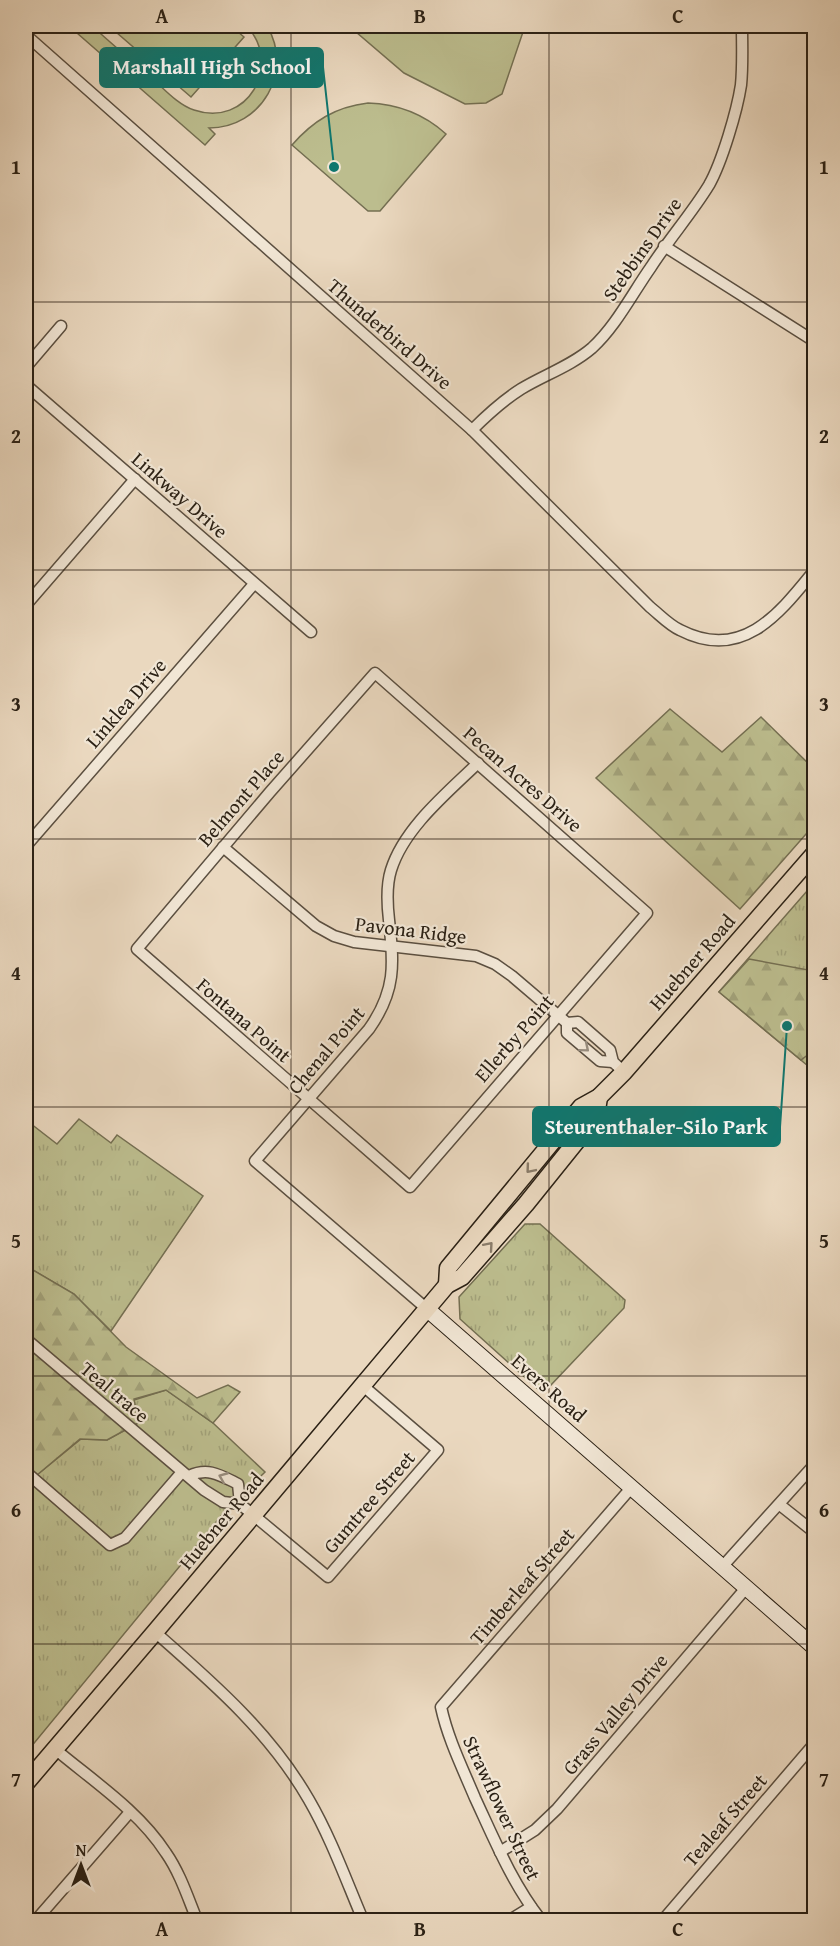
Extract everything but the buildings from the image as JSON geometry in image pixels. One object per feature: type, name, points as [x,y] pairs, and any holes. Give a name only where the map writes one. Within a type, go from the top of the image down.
[{"type":"main road","name":"Huebner Road","points":[[26,1783],[447,1285],[462,1278],[526,1204],[596,1117],[599,1097],[618,1067],[814,854]]},
{"type":"main road","name":"Evers Road","points":[[427,1309],[814,1647]]},
{"type":"street","name":"Stebbins Drive","points":[[472,430],[498,404],[520,389],[581,356],[592,347],[611,326],[664,246],[702,195],[717,168],[740,87],[743,64],[742,26]]},
{"type":"street","name":"Thunderbird Drive","points":[[26,35],[472,430],[650,608],[677,629],[698,638],[719,641],[754,631],[781,612],[814,571]]},
{"type":"street","points":[[664,246],[814,341]]},
{"type":"street","points":[[26,367],[61,326]]},
{"type":"street","name":"Linkway Drive","points":[[26,385],[311,632]]},
{"type":"street","points":[[26,605],[135,479]]},
{"type":"street","name":"Linklea Drive","points":[[26,846],[255,584]]},
{"type":"street","name":"Pecan Acres Drive","points":[[375,673],[647,913]]},
{"type":"street","name":"Belmont Place","points":[[137,949],[375,673]]},
{"type":"street","name":"Chenal Point","points":[[255,1161],[380,1014],[391,985],[393,964],[387,890],[395,860],[406,838],[435,804],[478,763]]},
{"type":"street","name":"Pavona Ridge","points":[[223,847],[316,926],[344,940],[476,956],[495,964],[558,1014],[567,1023],[567,1033],[600,1061],[618,1067]]},
{"type":"street","name":"Ellerby Point","points":[[410,1187],[647,913]]},
{"type":"street","name":"Fontana Point","points":[[137,949],[410,1187]]},
{"type":"street","name":"Pavona Ridge","points":[[567,1023],[578,1022],[610,1050],[618,1067]]},
{"type":"street","name":"Evers Road","points":[[255,1161],[427,1309]]},
{"type":"street","name":"Teal trace","points":[[26,1339],[204,1491],[223,1502],[240,1504],[328,1577]]},
{"type":"street","name":"Gumtree Street","points":[[328,1577],[438,1450],[362,1384]]},
{"type":"street","points":[[722,1567],[814,1465]]},
{"type":"street","name":"Teal trace","points":[[186,1474],[201,1470],[220,1474],[238,1484],[240,1504]]},
{"type":"street","points":[[26,1472],[110,1545],[124,1538],[186,1474]]},
{"type":"street","name":"Timberleaf Street","points":[[441,1707],[631,1488]]},
{"type":"street","points":[[780,1505],[814,1532]]},
{"type":"street","name":"Grass Valley Drive","points":[[500,1852],[535,1830],[557,1809],[746,1588]]},
{"type":"street","points":[[155,1632],[247,1716],[277,1752],[309,1799],[363,1920]]},
{"type":"street","name":"Strawflower Street","points":[[441,1707],[447,1732],[514,1882],[541,1920]]},
{"type":"street","name":"Tealeaf Street","points":[[663,1920],[814,1744]]},
{"type":"street","points":[[55,1749],[154,1835],[168,1855],[197,1920]]},
{"type":"street","points":[[36,1920],[130,1812]]},
{"type":"street","points":[[510,1920],[531,1907]]},
{"type":"green space","points":[[69,26],[92,26],[173,97],[194,110],[213,113],[230,110],[244,102],[254,90],[260,75],[261,59],[257,42],[247,26],[267,26],[274,43],[277,61],[274,78],[268,94],[258,108],[228,125],[209,128],[215,134],[205,145]]},
{"type":"green space","points":[[109,26],[231,26],[244,37],[191,97]]},
{"type":"green space","points":[[349,26],[525,26],[502,94],[486,103],[465,104],[404,73]]},
{"type":"green space","points":[[368,103],[390,105],[410,111],[429,121],[446,134],[380,211],[368,211],[292,145],[325,116],[345,108]]},
{"type":"green space","points":[[670,709],[722,752],[761,717],[814,769],[814,825],[740,909],[596,778]]},
{"type":"green space","points":[[814,883],[814,1071],[719,992]]},
{"type":"green space","points":[[749,959],[814,971],[814,1050],[801,1060],[719,992]]},
{"type":"green space","points":[[79,1119],[111,1143],[117,1135],[203,1196],[111,1331],[74,1294],[26,1266],[26,1120],[57,1144]]},
{"type":"green space","points":[[525,1224],[540,1224],[625,1300],[624,1308],[549,1387],[539,1390],[460,1319],[459,1297]]},
{"type":"green space","points":[[26,1266],[74,1294],[126,1347],[197,1398],[228,1385],[240,1392],[213,1423],[166,1390],[134,1399],[138,1423],[107,1440],[80,1439],[37,1475],[26,1471]]},
{"type":"green space","points":[[166,1390],[213,1423],[265,1472],[226,1510],[26,1753],[26,1471],[37,1475],[81,1439],[107,1440],[138,1423],[134,1400]]},
{"type":"place","name":"Marshall High School","points":[[334,167]]},
{"type":"place","name":"Steurenthaler-Silo Park","points":[[787,1026]]}]
